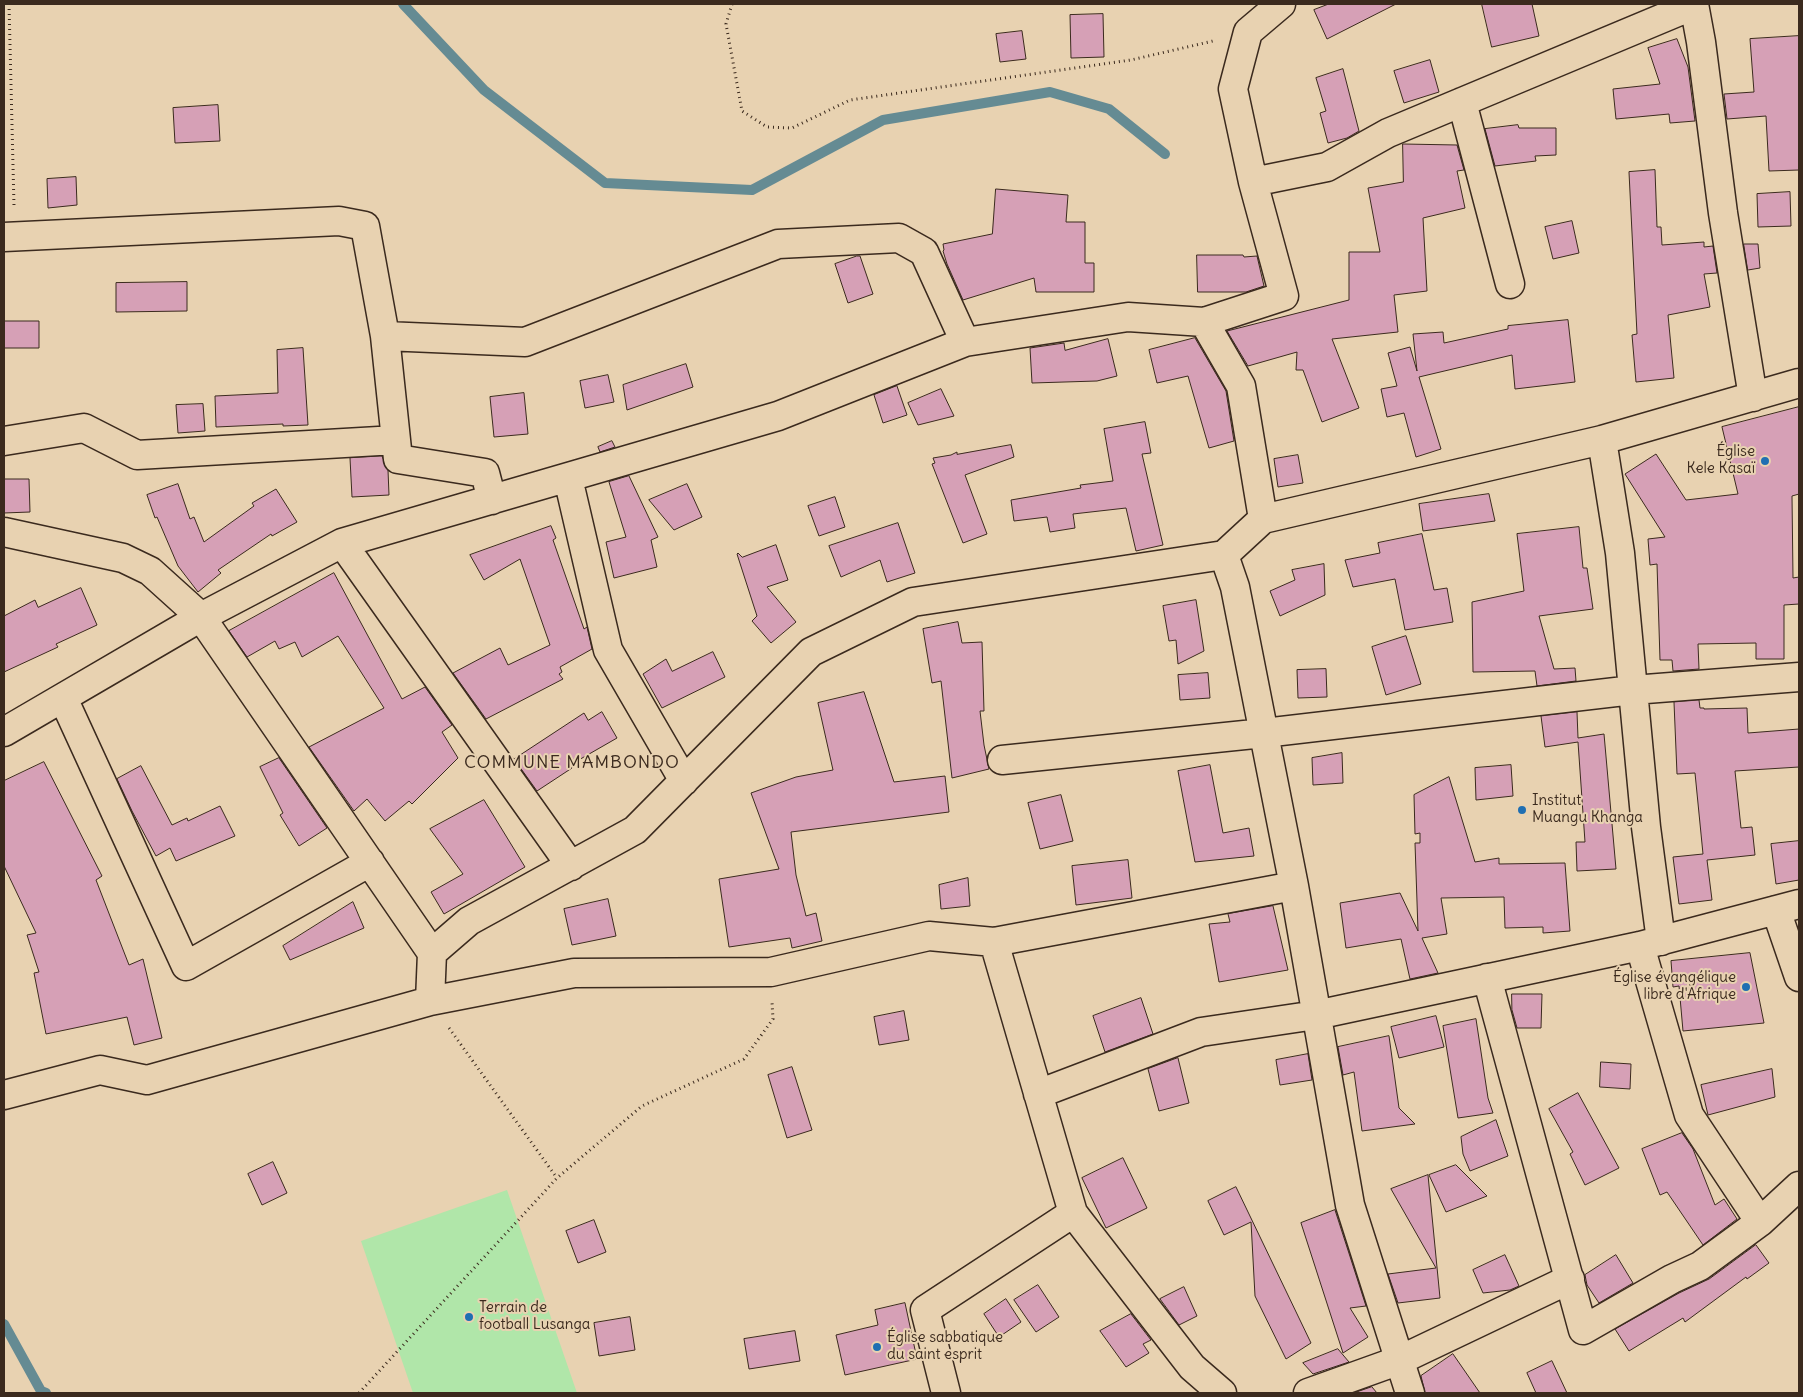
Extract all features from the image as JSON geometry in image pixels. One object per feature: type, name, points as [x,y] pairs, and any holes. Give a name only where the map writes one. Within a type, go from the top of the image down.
[{"type":"street","points":[[4,732],[201,617],[342,543],[778,416],[965,342],[1128,317],[1204,322],[1284,296],[1253,182],[1233,89],[1248,32],[1281,4]]},
{"type":"street","points":[[1253,182],[1326,167],[1388,133],[1694,4],[1701,42],[1723,213],[1754,397]]},
{"type":"street","points":[[1462,102],[1510,284]]},
{"type":"street","points":[[9,237],[338,221],[365,226],[385,336],[398,459],[485,473],[492,500]]},
{"type":"street","points":[[385,336],[525,342],[778,244],[898,238],[924,252],[965,342]]},
{"type":"street","points":[[1204,322],[1241,386],[1263,519]]},
{"type":"street","points":[[432,953],[470,921],[635,830],[810,652],[913,602],[1224,555],[1263,519],[1602,440],[1799,383]]},
{"type":"street","points":[[4,440],[84,428],[137,455],[396,440]]},
{"type":"street","points":[[1602,440],[1620,553],[1646,827],[1651,943],[1689,1115],[1760,1222]]},
{"type":"street","points":[[568,478],[608,650],[684,781]]},
{"type":"street","points":[[4,532],[124,558],[150,571],[201,617],[432,953],[430,1002]]},
{"type":"street","points":[[342,543],[571,866]]},
{"type":"street","points":[[1224,555],[1235,587],[1294,886],[1350,1205],[1410,1393]]},
{"type":"street","points":[[1002,760],[1264,733],[1633,690],[1799,677]]},
{"type":"street","points":[[63,698],[186,966],[370,862]]},
{"type":"street","points":[[4,1095],[100,1070],[147,1080],[430,1002],[574,973],[771,972],[929,936],[994,942],[1294,886]]},
{"type":"street","points":[[1038,1094],[1200,1032],[1316,1014],[1487,978],[1651,943],[1788,907],[1799,977]]},
{"type":"street","points":[[994,942],[1073,1213],[1192,1367],[1222,1393]]},
{"type":"street","points":[[1487,978],[1584,1330],[1672,1279],[1700,1266],[1760,1222],[1799,1186]]},
{"type":"street","points":[[946,1393],[925,1310],[1073,1213]]},
{"type":"street","points":[[1308,1393],[1400,1360],[1570,1279]]},
{"type":"path","points":[[9,4],[9,237]]},
{"type":"path","points":[[732,4],[726,24],[742,111],[767,127],[792,128],[850,100],[1131,60],[1248,32]]},
{"type":"path","points":[[359,1393],[557,1178],[642,1106],[744,1058],[773,1019],[771,972]]},
{"type":"path","points":[[430,1002],[557,1178]]},
{"type":"green space","name":"Terrain de football Lusanga","points":[[507,1190],[577,1393],[413,1393],[361,1241]]},
{"type":"building","points":[[1329,4],[1396,4],[1327,39],[1314,10]]},
{"type":"building","points":[[1482,4],[1532,4],[1539,36],[1492,47]]},
{"type":"building","points":[[1103,14],[1104,57],[1071,58],[1070,15]]},
{"type":"building","points":[[1022,31],[1026,59],[1000,62],[996,34]]},
{"type":"building","points":[[1799,36],[1799,170],[1769,171],[1766,116],[1727,119],[1724,94],[1754,92],[1750,39]]},
{"type":"building","points":[[1677,39],[1688,67],[1695,121],[1670,123],[1669,114],[1616,119],[1613,89],[1660,84],[1648,48]]},
{"type":"building","points":[[1430,60],[1439,92],[1404,103],[1394,71]]},
{"type":"building","points":[[1343,69],[1359,131],[1347,138],[1328,143],[1320,113],[1326,111],[1316,78]]},
{"type":"building","points":[[218,105],[220,141],[175,143],[173,108]]},
{"type":"building","points":[[1518,125],[1519,128],[1556,128],[1556,155],[1535,156],[1536,161],[1495,166],[1485,129]]},
{"type":"building","points":[[1403,144],[1457,145],[1464,170],[1457,171],[1465,208],[1423,218],[1427,291],[1394,295],[1398,332],[1332,339],[1359,408],[1322,422],[1303,370],[1296,370],[1297,352],[1248,366],[1227,331],[1349,300],[1349,252],[1380,252],[1368,188],[1403,182]]},
{"type":"building","points":[[1655,170],[1657,227],[1661,227],[1662,245],[1704,242],[1704,247],[1713,246],[1717,273],[1704,274],[1710,307],[1668,315],[1674,378],[1636,382],[1632,335],[1637,334],[1629,172]]},
{"type":"building","points":[[76,177],[77,205],[48,208],[47,179]]},
{"type":"building","points":[[996,189],[1068,195],[1066,222],[1085,222],[1085,263],[1094,263],[1094,292],[1036,292],[1034,278],[963,300],[947,264],[943,244],[992,234]]},
{"type":"building","points":[[1790,192],[1791,226],[1758,227],[1757,194]]},
{"type":"building","points":[[1572,221],[1579,253],[1553,259],[1545,227]]},
{"type":"building","points":[[1744,244],[1758,244],[1760,268],[1748,270]]},
{"type":"building","points":[[1197,255],[1257,256],[1264,286],[1246,292],[1198,292]]},
{"type":"building","points":[[860,256],[873,294],[848,303],[835,264]]},
{"type":"building","points":[[187,282],[187,311],[116,312],[116,283]]},
{"type":"building","points":[[1568,320],[1575,382],[1515,389],[1512,355],[1419,377],[1441,449],[1416,457],[1404,413],[1387,417],[1381,389],[1397,386],[1388,353],[1410,347],[1417,371],[1413,334],[1443,332],[1444,343],[1508,329],[1508,326]]},
{"type":"building","points":[[4,321],[39,321],[39,348],[4,348]]},
{"type":"building","points":[[1195,338],[1226,391],[1234,441],[1209,448],[1188,376],[1157,383],[1149,350]]},
{"type":"building","points":[[1108,339],[1117,376],[1097,381],[1032,383],[1030,348],[1064,343],[1065,350]]},
{"type":"building","points":[[303,348],[308,425],[283,426],[283,424],[216,427],[215,396],[278,393],[277,350]]},
{"type":"building","points":[[686,364],[693,387],[627,410],[623,385]]},
{"type":"building","points":[[608,375],[614,402],[585,408],[580,381]]},
{"type":"building","points":[[897,386],[907,415],[883,423],[874,395]]},
{"type":"building","points":[[941,389],[954,416],[918,425],[908,403]]},
{"type":"building","points":[[524,393],[528,434],[494,437],[490,397]]},
{"type":"building","points":[[203,404],[205,431],[178,433],[176,405]]},
{"type":"building","points":[[1799,407],[1799,494],[1792,496],[1793,578],[1799,577],[1799,604],[1784,605],[1784,659],[1756,659],[1756,643],[1698,644],[1699,669],[1673,671],[1672,660],[1660,660],[1657,564],[1650,565],[1648,539],[1665,537],[1625,474],[1656,454],[1686,500],[1738,494],[1722,427]]},
{"type":"building","points":[[1145,422],[1151,453],[1142,454],[1163,545],[1136,551],[1126,508],[1073,514],[1075,528],[1050,532],[1047,517],[1014,521],[1011,500],[1081,488],[1080,485],[1113,481],[1104,429]]},
{"type":"building","points":[[612,441],[615,447],[600,452],[598,447]]},
{"type":"building","points":[[1011,445],[1014,457],[965,475],[987,534],[963,543],[932,464],[935,463],[933,458],[957,452],[957,454]]},
{"type":"building","points":[[1298,455],[1303,483],[1278,487],[1274,459]]},
{"type":"building","points":[[382,456],[388,470],[389,495],[352,497],[350,458]]},
{"type":"building","points":[[629,476],[658,537],[651,540],[657,567],[614,578],[606,542],[626,537],[609,482]]},
{"type":"building","points":[[4,479],[29,479],[30,512],[4,513]]},
{"type":"building","points":[[178,484],[190,519],[194,517],[204,542],[254,506],[252,503],[276,489],[297,522],[272,536],[271,534],[218,570],[221,573],[198,592],[178,566],[157,517],[155,518],[147,495]]},
{"type":"building","points":[[687,484],[702,517],[674,530],[649,500]]},
{"type":"building","points":[[1489,494],[1495,521],[1423,531],[1419,504]]},
{"type":"building","points":[[835,497],[845,527],[819,536],[808,506]]},
{"type":"building","points":[[898,523],[915,573],[887,582],[880,560],[841,577],[829,546]]},
{"type":"building","points":[[551,526],[556,538],[553,540],[584,629],[587,627],[592,649],[560,667],[562,672],[559,674],[563,679],[486,719],[453,673],[500,648],[508,665],[550,645],[520,559],[484,580],[470,555]]},
{"type":"building","points":[[1579,527],[1583,568],[1587,568],[1593,609],[1539,616],[1554,669],[1575,668],[1576,681],[1537,686],[1535,671],[1473,672],[1472,602],[1524,591],[1517,534]]},
{"type":"building","points":[[1422,534],[1434,590],[1447,588],[1453,622],[1405,630],[1395,579],[1353,587],[1345,560],[1380,553],[1378,543]]},
{"type":"building","points":[[776,545],[788,580],[767,587],[796,622],[771,643],[752,621],[757,616],[737,554],[742,557]]},
{"type":"building","points":[[1324,564],[1325,595],[1280,616],[1270,591],[1295,580],[1292,570]]},
{"type":"building","points":[[334,573],[402,699],[425,687],[452,725],[442,732],[458,758],[412,804],[409,801],[385,821],[367,799],[354,811],[309,747],[384,708],[338,636],[302,657],[295,642],[279,649],[275,641],[247,657],[229,631]]},
{"type":"building","points":[[81,588],[97,625],[56,644],[58,647],[4,672],[4,616],[35,600],[38,607]]},
{"type":"building","points":[[1196,600],[1204,651],[1178,664],[1176,640],[1169,641],[1163,606]]},
{"type":"building","points":[[958,622],[962,643],[982,642],[984,711],[980,711],[989,769],[952,778],[941,681],[932,683],[923,629]]},
{"type":"building","points":[[1406,636],[1421,684],[1386,695],[1372,647]]},
{"type":"building","points":[[713,652],[725,677],[662,708],[643,674],[666,659],[672,671]]},
{"type":"building","points":[[1326,669],[1327,697],[1298,698],[1297,670]]},
{"type":"building","points":[[1208,673],[1210,698],[1180,700],[1178,675]]},
{"type":"building","points":[[864,692],[894,782],[945,776],[949,812],[791,832],[796,875],[806,916],[816,913],[822,941],[792,948],[790,938],[729,947],[719,879],[779,869],[751,793],[796,777],[833,770],[818,703]]},
{"type":"building","points":[[1699,700],[1700,708],[1704,709],[1747,708],[1748,733],[1799,729],[1799,767],[1735,771],[1741,828],[1752,827],[1755,855],[1707,860],[1712,900],[1679,904],[1673,857],[1703,854],[1695,773],[1677,774],[1674,702]]},
{"type":"building","points":[[602,712],[617,738],[570,765],[572,768],[537,791],[514,759],[584,713],[588,720]]},
{"type":"building","points":[[1577,712],[1578,738],[1604,734],[1616,869],[1577,871],[1576,842],[1585,842],[1578,742],[1545,747],[1541,716]]},
{"type":"building","points":[[1342,753],[1343,783],[1313,785],[1312,758]]},
{"type":"building","points":[[279,758],[327,828],[299,846],[280,815],[283,813],[260,767]]},
{"type":"building","points":[[44,762],[102,876],[96,880],[129,965],[143,959],[162,1038],[134,1045],[127,1017],[46,1034],[34,973],[39,972],[27,935],[36,933],[4,866],[4,781]]},
{"type":"building","points":[[1210,765],[1223,833],[1249,828],[1254,856],[1195,862],[1178,771]]},
{"type":"building","points":[[1511,765],[1513,796],[1476,800],[1475,768]]},
{"type":"building","points":[[141,766],[172,825],[187,818],[188,821],[220,806],[235,836],[176,861],[170,848],[156,856],[117,779]]},
{"type":"building","points":[[1449,777],[1475,862],[1499,858],[1499,864],[1565,863],[1570,931],[1543,933],[1543,927],[1505,928],[1504,897],[1441,898],[1447,934],[1422,938],[1438,973],[1410,979],[1401,939],[1346,948],[1340,903],[1400,893],[1418,931],[1415,843],[1420,843],[1420,833],[1415,834],[1414,795]]},
{"type":"building","points":[[1061,795],[1073,841],[1040,849],[1028,803]]},
{"type":"building","points":[[484,800],[525,867],[444,914],[431,892],[463,874],[430,829]]},
{"type":"building","points":[[1799,841],[1799,880],[1776,884],[1771,844]]},
{"type":"building","points":[[1128,860],[1132,898],[1076,905],[1072,866]]},
{"type":"building","points":[[968,878],[970,906],[941,909],[939,885]]},
{"type":"building","points":[[608,899],[616,936],[572,945],[564,909]]},
{"type":"building","points":[[353,902],[364,928],[290,960],[283,946]]},
{"type":"building","points":[[1273,906],[1288,970],[1219,982],[1209,924],[1230,922],[1228,914]]},
{"type":"building","points":[[1750,953],[1764,1023],[1683,1031],[1679,986],[1673,987],[1671,961]]},
{"type":"building","points":[[1512,994],[1542,994],[1541,1028],[1517,1028],[1512,1010]]},
{"type":"building","points":[[1141,998],[1153,1034],[1105,1052],[1093,1016]]},
{"type":"building","points":[[904,1011],[909,1040],[879,1045],[874,1017]]},
{"type":"building","points":[[1436,1016],[1444,1047],[1399,1058],[1391,1027]]},
{"type":"building","points":[[1476,1019],[1488,1098],[1493,1113],[1458,1118],[1443,1026]]},
{"type":"building","points":[[1389,1036],[1399,1108],[1415,1124],[1362,1131],[1354,1072],[1343,1075],[1338,1047]]},
{"type":"building","points":[[1308,1054],[1312,1080],[1280,1085],[1276,1060]]},
{"type":"building","points":[[1178,1058],[1189,1103],[1159,1111],[1148,1069]]},
{"type":"building","points":[[1601,1062],[1631,1064],[1630,1089],[1600,1087]]},
{"type":"building","points":[[792,1067],[812,1130],[787,1138],[768,1075]]},
{"type":"building","points":[[1772,1069],[1775,1097],[1708,1115],[1701,1085]]},
{"type":"building","points":[[1578,1093],[1619,1168],[1585,1185],[1570,1154],[1573,1152],[1549,1109]]},
{"type":"building","points":[[1496,1120],[1508,1156],[1470,1171],[1463,1154],[1461,1137]]},
{"type":"building","points":[[1682,1133],[1693,1149],[1715,1205],[1724,1199],[1737,1219],[1703,1245],[1667,1192],[1660,1195],[1642,1149]]},
{"type":"building","points":[[1123,1158],[1147,1208],[1106,1228],[1082,1178]]},
{"type":"building","points":[[273,1162],[287,1193],[262,1205],[248,1174]]},
{"type":"building","points":[[1456,1165],[1487,1196],[1446,1212],[1429,1175]]},
{"type":"building","points":[[1428,1175],[1440,1298],[1398,1303],[1388,1274],[1436,1268],[1391,1189]]},
{"type":"building","points":[[1236,1187],[1311,1343],[1286,1359],[1255,1296],[1251,1222],[1224,1235],[1208,1201]]},
{"type":"building","points":[[1335,1210],[1366,1306],[1350,1308],[1368,1337],[1343,1353],[1301,1223]]},
{"type":"building","points":[[594,1220],[606,1252],[578,1263],[566,1231]]},
{"type":"building","points":[[1756,1245],[1769,1263],[1747,1279],[1746,1277],[1685,1322],[1683,1318],[1629,1351],[1615,1329],[1679,1293],[1709,1279]]},
{"type":"building","points":[[1505,1255],[1519,1286],[1510,1290],[1483,1293],[1473,1270]]},
{"type":"building","points":[[1616,1255],[1633,1283],[1599,1303],[1587,1285],[1585,1275]]},
{"type":"building","points":[[1038,1285],[1059,1317],[1036,1332],[1014,1300]]},
{"type":"building","points":[[1184,1287],[1197,1316],[1179,1325],[1160,1299]]},
{"type":"building","points":[[1006,1299],[1021,1322],[999,1337],[984,1314]]},
{"type":"building","name":"Église sabbatique du saint esprit","points":[[905,1303],[917,1359],[845,1375],[836,1335],[878,1325],[875,1310]]},
{"type":"building","points":[[1131,1314],[1151,1340],[1143,1344],[1149,1353],[1126,1367],[1100,1331]]},
{"type":"building","points":[[630,1317],[635,1350],[599,1356],[594,1323]]},
{"type":"building","points":[[795,1331],[800,1361],[749,1369],[744,1339]]},
{"type":"building","points":[[1338,1349],[1349,1362],[1313,1374],[1303,1363]]},
{"type":"building","points":[[1453,1354],[1480,1393],[1425,1393],[1421,1376]]},
{"type":"building","points":[[1552,1361],[1567,1393],[1536,1393],[1527,1373]]},
{"type":"building","points":[[1372,1387],[1377,1393],[1354,1393]]},
{"type":"waterway","points":[[403,4],[484,90],[605,183],[752,190],[883,120],[1050,92],[1109,109],[1165,154]]},
{"type":"waterway","points":[[4,1324],[41,1391],[46,1393]]},
{"type":"place","name":"Église Kele Kasaï","points":[[1765,461]]},
{"type":"place","name":"Institut Muangu Khanga","points":[[1522,810]]},
{"type":"place","name":"Église évangélique libre d'Afrique","points":[[1746,987]]},
{"type":"place","name":"Terrain de football Lusanga","points":[[469,1317]]},
{"type":"place","name":"Église sabbatique du saint esprit","points":[[877,1347]]},
{"type":"district","name":"COMMUNE MAMBONDO","points":[[572,763]]}]
